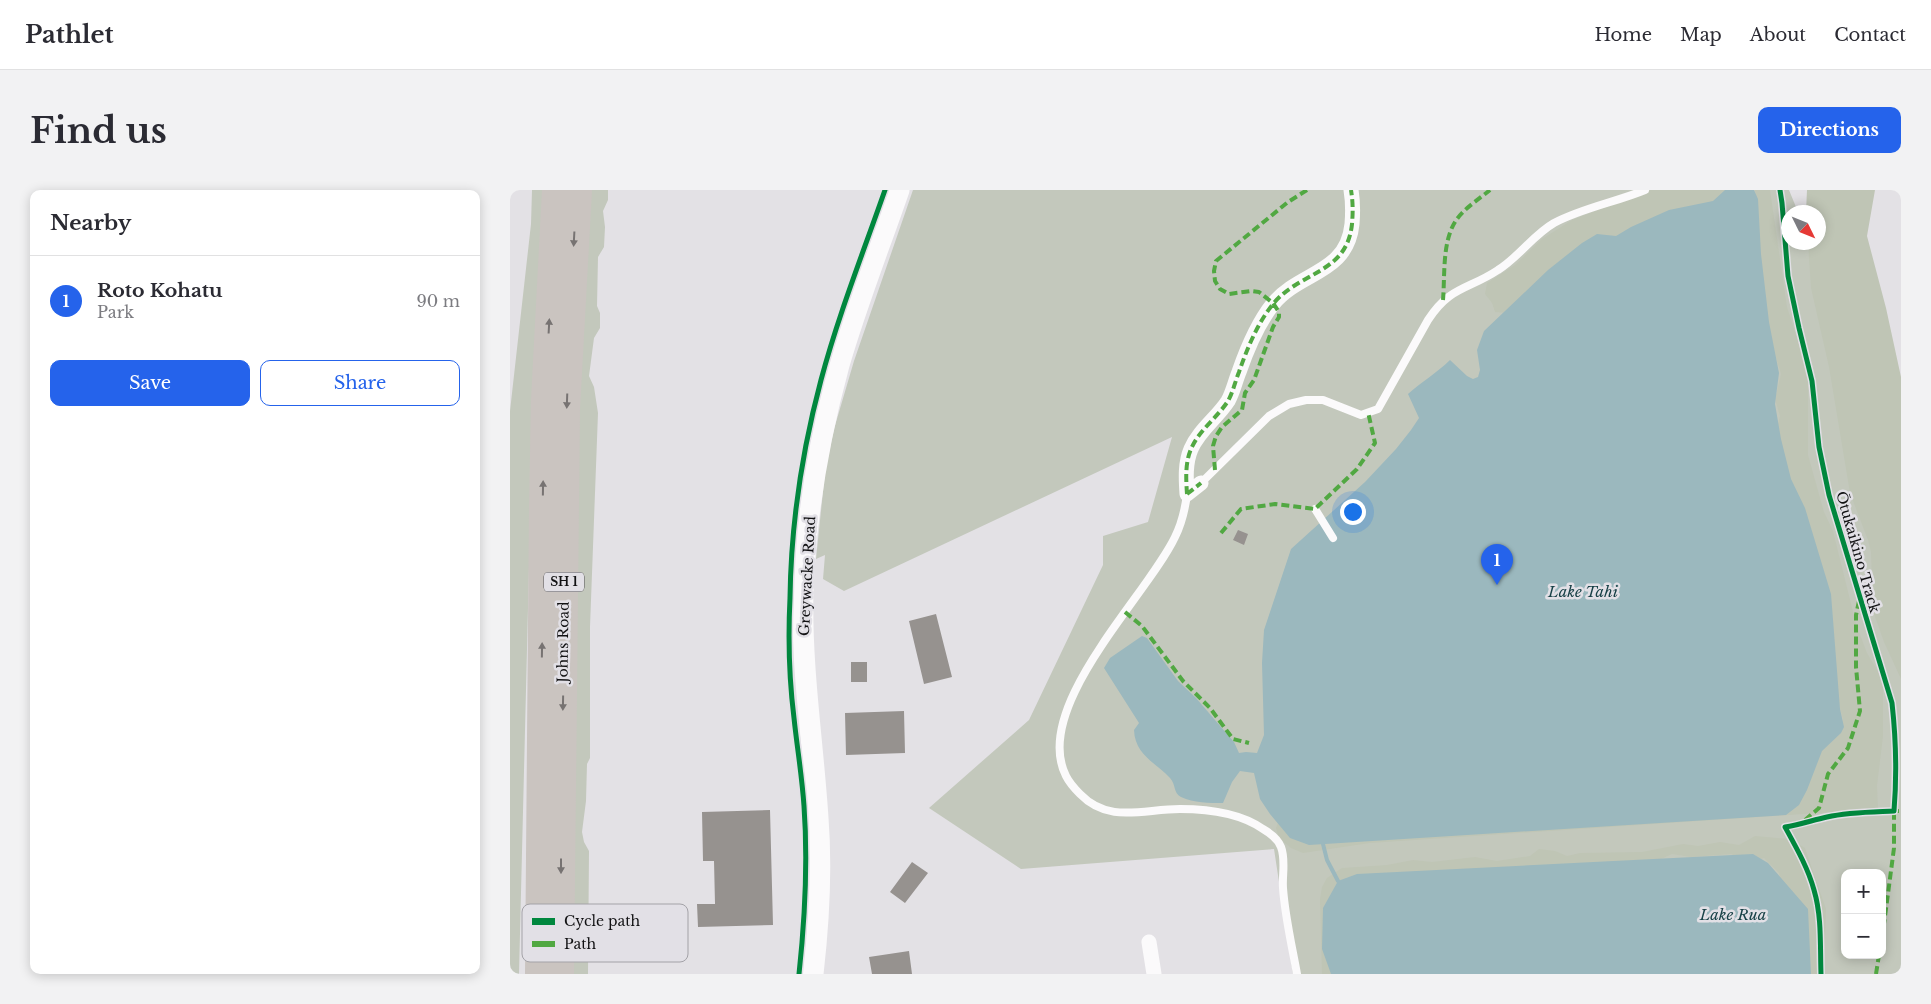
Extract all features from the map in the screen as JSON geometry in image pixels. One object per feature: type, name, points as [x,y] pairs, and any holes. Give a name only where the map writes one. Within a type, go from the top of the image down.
[{"type":"highway","name":"Johns Road","points":[[540,904],[545,400],[556,190]]},
{"type":"highway","name":"Johns Road","points":[[561,904],[566,419],[578,190]]},
{"type":"highway","name":"SH 1","points":[[532,904],[541,769]]},
{"type":"street","name":"Greywacke Road","points":[[813,974],[820,867],[816,783],[804,676],[803,648],[804,582],[810,515],[821,439],[840,364],[899,190]]},
{"type":"street","points":[[1187,494],[1187,468],[1190,450],[1203,430],[1228,400],[1249,347],[1266,314],[1281,295],[1335,260],[1347,247],[1354,214],[1351,190]]},
{"type":"street","points":[[1187,494],[1201,484]]},
{"type":"street","points":[[1149,942],[1154,974]]},
{"type":"lane","points":[[1201,484],[1269,416],[1289,404],[1306,400],[1323,400],[1361,415],[1378,409],[1428,320],[1436,307],[1446,297],[1500,269],[1554,224],[1579,213],[1645,190]]},
{"type":"lane","points":[[1187,494],[1185,512],[1174,540],[1084,672],[1064,718],[1059,740],[1060,757],[1066,776],[1088,802],[1098,808],[1117,814],[1182,809],[1221,813],[1247,820],[1275,837],[1281,845],[1283,854],[1283,889],[1297,974]]},
{"type":"lane","points":[[1315,509],[1333,538]]},
{"type":"shaded area","points":[[532,190],[545,190],[529,568],[519,974],[510,974],[510,411],[531,224]]},
{"type":"shaded area","points":[[590,190],[608,190],[608,200],[603,211],[605,227],[604,247],[598,257],[597,306],[600,313],[600,328],[594,338],[589,376],[594,387],[598,413],[590,627],[590,758],[587,764],[586,801],[582,832],[584,842],[589,851],[589,904],[573,904],[579,404]]},
{"type":"shaded area","points":[[913,190],[1789,190],[1795,205],[1781,205],[1781,250],[1811,250],[1901,499],[1901,974],[1293,974],[1274,849],[1021,869],[929,808],[1029,720],[1103,565],[1103,536],[1148,522],[1172,437],[844,591],[823,579],[825,555],[816,559],[825,472],[834,429],[854,361]]},
{"type":"shaded area","points":[[572,962],[588,962],[588,974],[572,974]]},
{"type":"green space","points":[[1650,190],[1739,190],[1509,313],[1495,312],[1492,303],[1485,294],[1487,283],[1515,265],[1542,239],[1572,220]]},
{"type":"green space","points":[[1755,190],[1770,190],[1787,307],[1808,372],[1808,455],[1824,512],[1833,531],[1856,624],[1867,653],[1883,680],[1883,736],[1877,786],[1878,809],[1370,843],[1303,853],[1291,848],[1279,838],[1276,828],[1280,818],[1823,746],[1843,720],[1774,439],[1780,416],[1775,399],[1781,374],[1763,317]]},
{"type":"green space","points":[[1807,190],[1875,190],[1867,236],[1886,308],[1901,377],[1901,679],[1884,642],[1873,611],[1871,552],[1850,493],[1829,367],[1811,288],[1808,250],[1826,250],[1826,205],[1806,205]]},
{"type":"green space","points":[[1755,836],[1790,839],[1805,848],[1826,909],[1824,974],[1787,974],[1785,909],[1779,873],[1764,858],[1748,862],[1731,854],[1691,857],[1672,854],[1335,974],[1322,974],[1320,899],[1322,887],[1327,878],[1342,868],[1387,865],[1413,860],[1432,862],[1475,857],[1497,861],[1530,856],[1539,849],[1555,851],[1567,856],[1580,853],[1642,852],[1683,844],[1698,846],[1720,842],[1739,845]]},
{"type":"water","name":"Lake Tahi","points":[[1725,190],[1754,190],[1758,199],[1761,254],[1769,322],[1779,373],[1775,404],[1781,439],[1791,479],[1805,508],[1831,594],[1840,709],[1844,727],[1841,733],[1822,751],[1799,805],[1786,815],[1309,845],[1290,838],[1270,814],[1260,799],[1254,773],[1240,771],[1232,782],[1223,803],[1196,802],[1178,795],[1170,778],[1138,746],[1134,730],[1139,723],[1104,668],[1110,658],[1142,636],[1147,638],[1178,681],[1196,698],[1234,742],[1239,753],[1257,753],[1264,735],[1262,663],[1264,630],[1291,549],[1365,482],[1411,430],[1419,418],[1408,394],[1450,360],[1467,376],[1473,379],[1478,377],[1480,370],[1477,350],[1484,331],[1548,270],[1582,243],[1597,234],[1616,236],[1669,210],[1713,201]]},
{"type":"water","name":"Lake Rua","points":[[1753,854],[1768,863],[1808,909],[1811,974],[1331,974],[1322,949],[1323,908],[1338,881],[1357,874]]},
{"type":"building","points":[[1238,530],[1248,534],[1244,545],[1233,540]]},
{"type":"building","points":[[936,614],[952,677],[924,684],[909,621]]},
{"type":"building","points":[[851,662],[867,662],[867,682],[851,682]]},
{"type":"building","points":[[904,711],[905,753],[846,755],[845,713]]},
{"type":"building","points":[[770,810],[773,925],[698,927],[697,904],[715,904],[714,861],[703,861],[702,812]]},
{"type":"building","points":[[912,862],[928,873],[905,903],[890,892]]},
{"type":"building","points":[[909,951],[912,974],[872,974],[869,957]]},
{"type":"waterway","points":[[1323,844],[1327,860],[1338,881]]},
{"type":"marked path","points":[[1215,470],[1213,446],[1216,436],[1222,427],[1242,410],[1245,393],[1254,380],[1273,327],[1279,317],[1279,312],[1273,303],[1259,292],[1251,291],[1229,294],[1220,289],[1215,281],[1216,261],[1288,202],[1307,190]]},
{"type":"marked path","points":[[1187,494],[1187,465],[1194,442],[1228,401],[1249,346],[1262,320],[1273,304],[1284,293],[1332,263],[1341,253],[1348,240],[1352,224],[1351,190]]},
{"type":"marked path","points":[[1443,300],[1446,250],[1451,230],[1462,213],[1490,190]]},
{"type":"marked path","points":[[1221,533],[1241,509],[1275,504],[1315,509],[1357,469],[1375,443],[1368,412]]},
{"type":"marked path","points":[[1187,494],[1201,483]]},
{"type":"marked path","points":[[1805,820],[1819,808],[1828,774],[1848,748],[1860,711],[1856,667],[1856,615],[1859,601]]},
{"type":"marked path","points":[[1125,612],[1142,626],[1183,681],[1210,708],[1233,739],[1249,743]]},
{"type":"marked path","points":[[1885,914],[1894,848],[1894,811],[1899,811]]},
{"type":"marked path","points":[[1876,974],[1878,959]]},
{"type":"cycle path","points":[[799,974],[806,848],[803,795],[792,703],[789,658],[791,570],[795,515],[808,434],[821,380],[843,308],[885,190]]},
{"type":"cycle path","name":"Ōtukaikino Track","points":[[1780,190],[1788,276],[1812,381],[1819,447],[1829,495],[1892,703],[1895,743],[1896,784],[1894,811],[1844,814],[1785,827],[1805,866],[1817,900],[1821,974]]},
{"type":"place","name":"Roto Kohatu","points":[[1497,585]]}]
